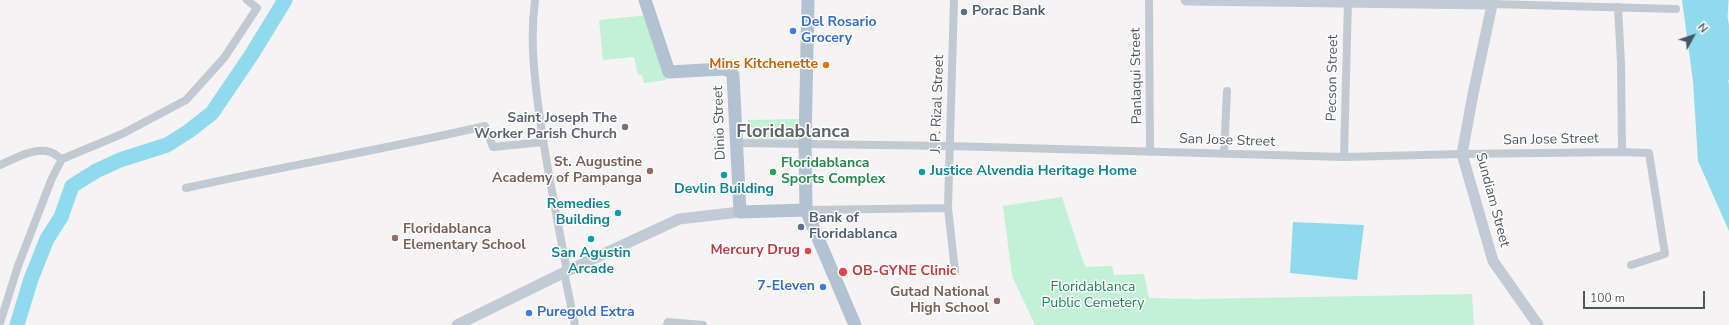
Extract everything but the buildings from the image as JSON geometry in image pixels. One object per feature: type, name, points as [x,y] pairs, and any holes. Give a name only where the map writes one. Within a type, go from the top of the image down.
[{"type":"main road","name":"Dinio Street","points":[[645,0],[669,72],[723,69],[730,71],[734,78],[740,212]]},
{"type":"main road","points":[[808,0],[805,143],[806,210],[855,325]]},
{"type":"main road","points":[[740,212],[806,210]]},
{"type":"street","points":[[247,0],[257,8]]},
{"type":"street","points":[[0,324],[18,266],[52,178],[62,159],[122,134],[186,100],[224,58],[263,0]]},
{"type":"street","points":[[535,0],[531,44],[543,142],[575,325]]},
{"type":"street","name":"J. P. Rizal Street","points":[[954,0],[948,208],[955,271]]},
{"type":"street","name":"Panlaqui Street","points":[[1149,0],[1150,152]]},
{"type":"street","points":[[1186,0],[1493,2],[1676,9]]},
{"type":"street","name":"Pecson Street","points":[[1344,157],[1347,2]]},
{"type":"street","name":"Sundiam Street","points":[[1493,2],[1473,94],[1462,154],[1493,260],[1538,325]]},
{"type":"street","points":[[1618,7],[1621,63],[1622,152]]},
{"type":"street","points":[[1224,154],[1227,91]]},
{"type":"street","points":[[186,188],[264,171],[414,142],[485,126],[493,148],[543,142]]},
{"type":"street","name":"San Jose Street","points":[[736,143],[949,146],[1344,157],[1462,154],[1649,153],[1665,254],[1631,265]]},
{"type":"street","points":[[0,165],[22,155],[35,152],[50,152],[62,159]]},
{"type":"street","points":[[806,210],[948,208]]},
{"type":"street","points":[[457,325],[565,272],[679,219],[740,212]]},
{"type":"street","points":[[667,325],[668,322],[703,325]]},
{"type":"green space","points":[[648,15],[666,80],[644,83],[642,75],[638,75],[634,57],[603,60],[599,20]]},
{"type":"green space","points":[[798,119],[798,143],[748,144],[747,120]]},
{"type":"green space","name":"Floridablanca Public Cemetery","points":[[1062,197],[1086,267],[1112,266],[1114,275],[1144,274],[1149,298],[1198,299],[1472,294],[1474,325],[1035,325],[1012,276],[1003,206]]},
{"type":"water","points":[[1682,0],[1718,0],[1722,57],[1729,84],[1729,231],[1698,161],[1693,81]]},
{"type":"water","points":[[1293,222],[1364,225],[1357,280],[1290,273]]},
{"type":"waterway","points":[[17,325],[31,279],[47,239],[61,217],[72,186],[96,171],[120,160],[167,145],[189,131],[212,113],[252,54],[285,0]]},
{"type":"waterway","points":[[1721,0],[1720,17],[1729,73]]},
{"type":"place","name":"Porac Bank","points":[[964,12]]},
{"type":"place","name":"Del Rosario Grocery","points":[[793,31]]},
{"type":"place","name":"Mins Kitchenette","points":[[826,65]]},
{"type":"place","name":"Saint Joseph The Worker Parish Church","points":[[625,127]]},
{"type":"place","name":"St. Augustine Academy of Pampanga","points":[[650,171]]},
{"type":"place","name":"Floridablanca Sports Complex","points":[[773,172]]},
{"type":"place","name":"Justice Alvendia Heritage Home","points":[[922,172]]},
{"type":"place","name":"Devlin Building","points":[[724,175]]},
{"type":"place","name":"Remedies Building","points":[[618,213]]},
{"type":"place","name":"Bank of Floridablanca","points":[[801,227]]},
{"type":"place","name":"Floridablanca Elementary School","points":[[395,238]]},
{"type":"place","name":"San Agustin Arcade","points":[[591,239]]},
{"type":"place","name":"Mercury Drug","points":[[808,251]]},
{"type":"place","name":"OB-GYNE Clinic","points":[[843,272]]},
{"type":"place","name":"7-Eleven","points":[[823,287]]},
{"type":"place","name":"Gutad National High School","points":[[997,301]]},
{"type":"place","name":"Puregold Extra","points":[[529,313]]},
{"type":"district","name":"Floridablanca","points":[[793,133]]}]
